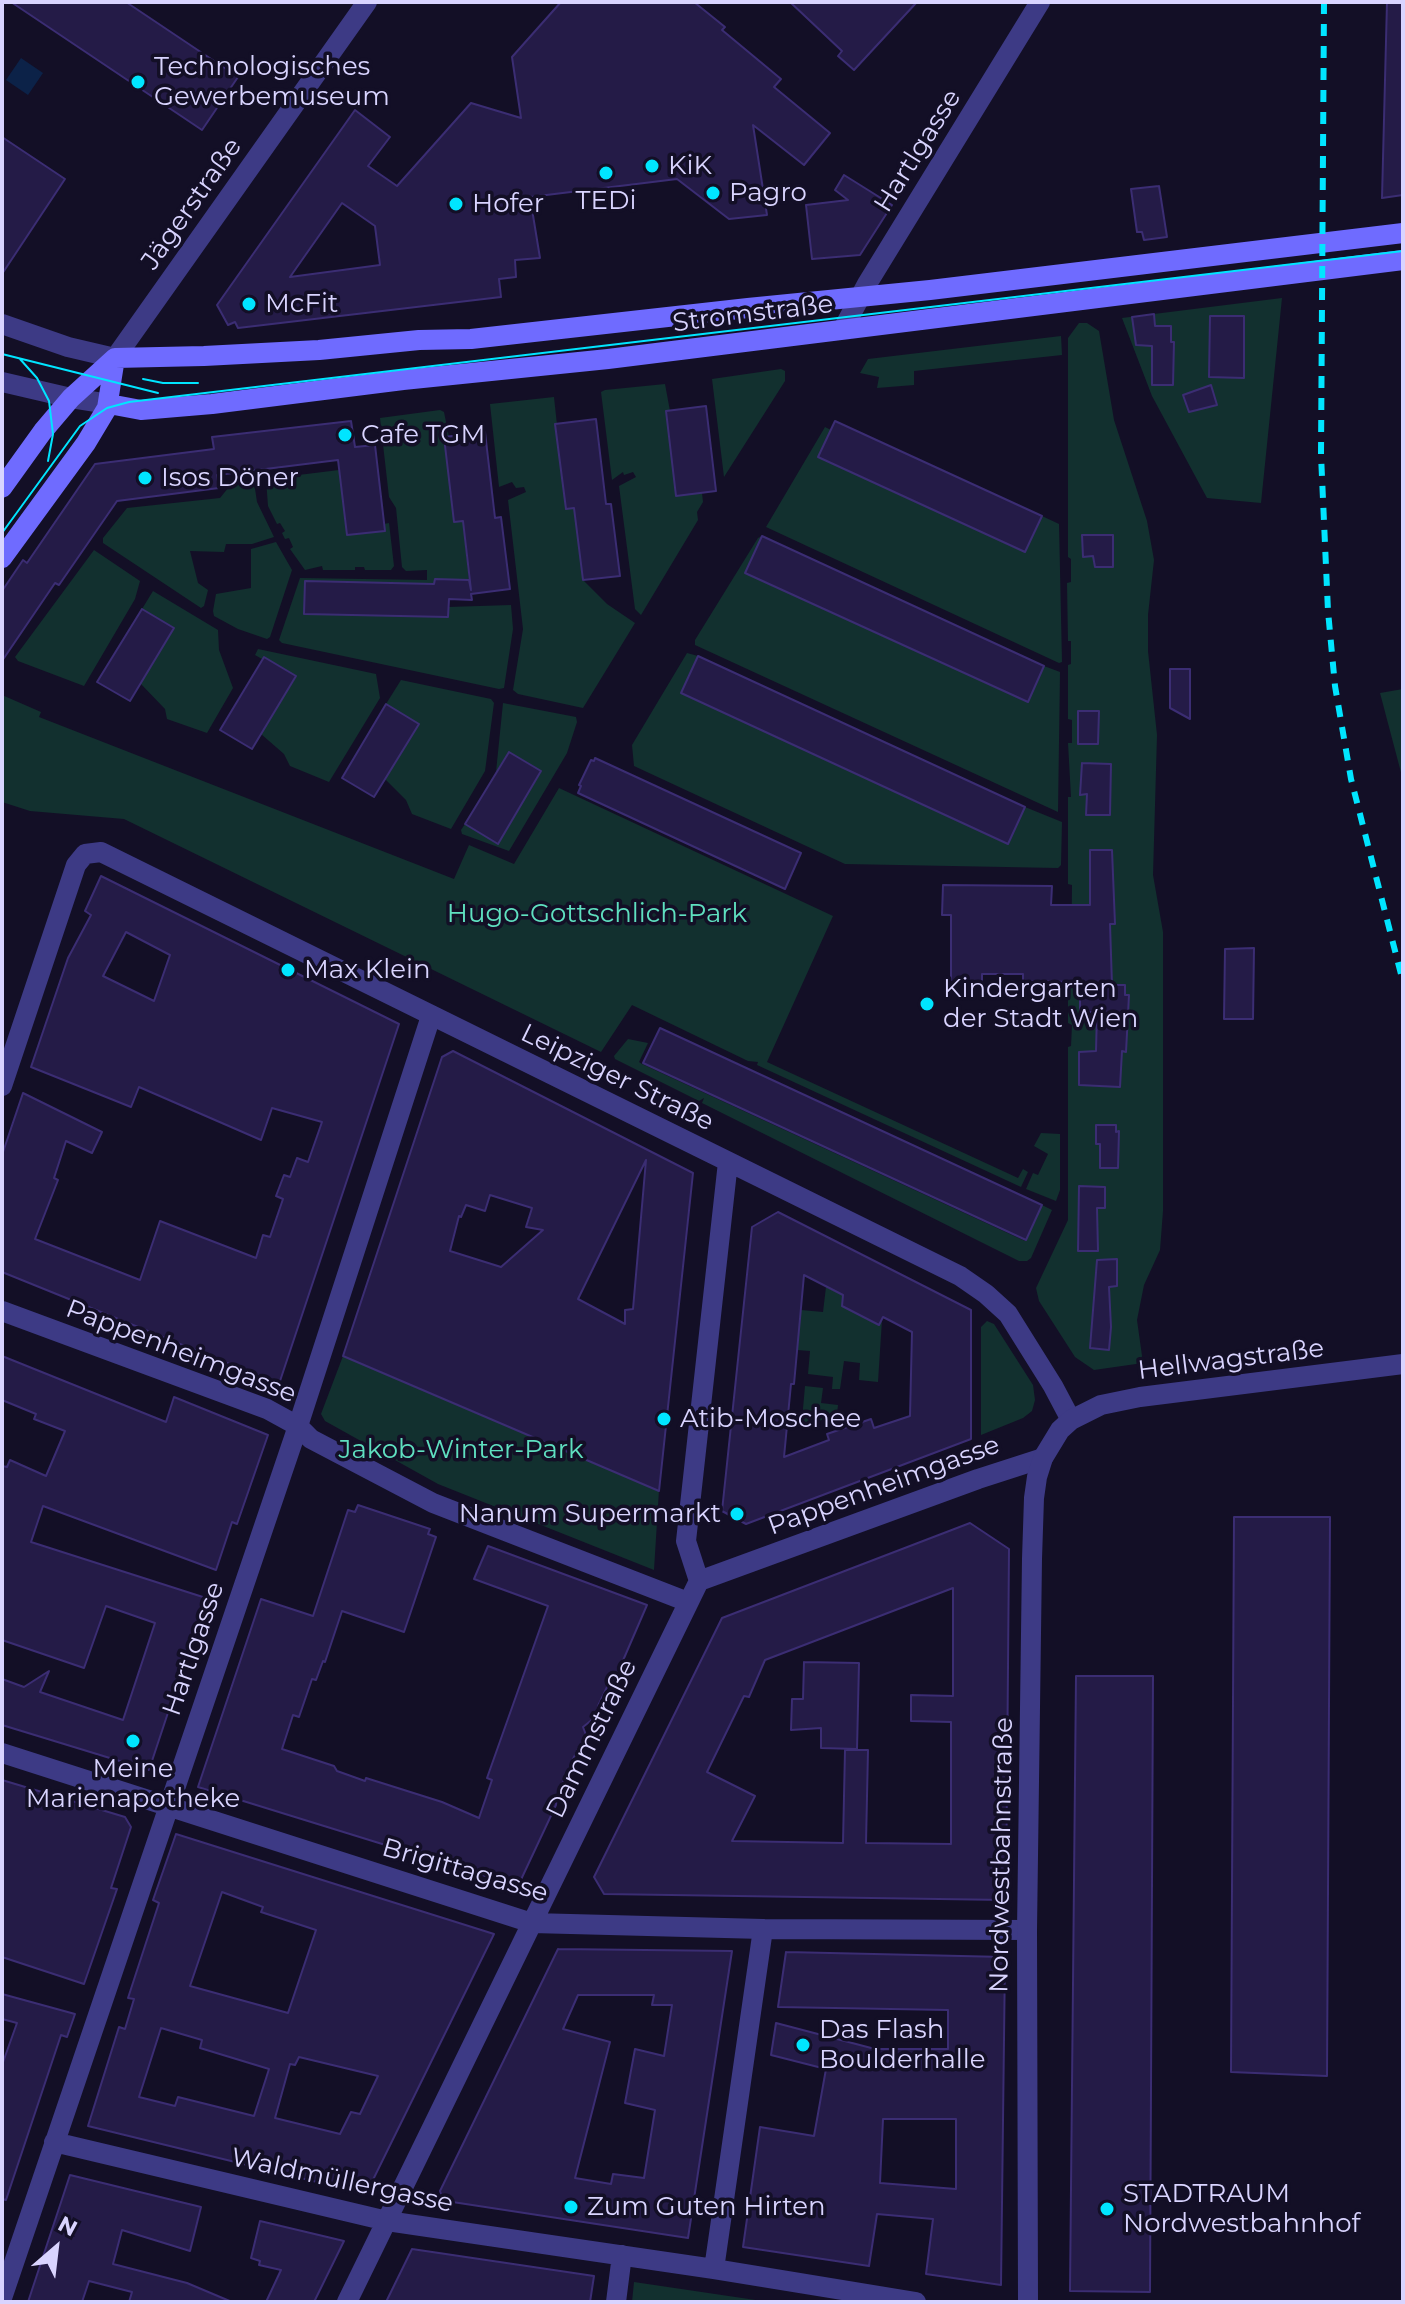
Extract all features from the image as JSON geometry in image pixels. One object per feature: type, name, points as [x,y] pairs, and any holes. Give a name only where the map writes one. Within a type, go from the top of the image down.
[{"type":"main road","name":"Stromstraße","points":[[115,358],[219,355],[471,339],[1403,233]]},
{"type":"main road","name":"Stromstraße","points":[[109,404],[141,410],[212,404],[608,359],[1403,260]]},
{"type":"main road","name":"Jägerstraße","points":[[2,488],[71,398],[115,358]]},
{"type":"main road","name":"Jägerstraße","points":[[2,558],[86,443],[109,404],[115,358]]},
{"type":"street","name":"Jägerstraße","points":[[115,358],[367,2]]},
{"type":"street","name":"Hartlgasse","points":[[843,329],[1040,2]]},
{"type":"street","points":[[2,324],[68,347],[115,358]]},
{"type":"street","points":[[2,382],[109,404]]},
{"type":"street","name":"Leipziger Straße","points":[[2,1086],[72,873],[85,854],[101,852],[960,1276],[1008,1314],[1071,1420]]},
{"type":"street","name":"Hartlgasse","points":[[2,2298],[298,1426],[431,1016]]},
{"type":"street","points":[[699,1581],[686,1541],[728,1162]]},
{"type":"street","name":"Pappenheimgasse","points":[[2,1311],[267,1409],[298,1426],[311,1439],[433,1503],[688,1602]]},
{"type":"street","name":"Hellwagstraße","points":[[1071,1420],[1101,1405],[1140,1397],[1403,1364]]},
{"type":"street","points":[[1043,1458],[1060,1430],[1071,1420]]},
{"type":"street","name":"Pappenheimgasse","points":[[699,1581],[1043,1458]]},
{"type":"street","name":"Nordwestbahnstraße","points":[[1028,2302],[1027,1930],[1032,1523],[1037,1477],[1043,1458]]},
{"type":"street","name":"Dammstraße","points":[[347,2302],[699,1581]]},
{"type":"street","name":"Brigittagasse","points":[[2,1753],[532,1923],[763,1929],[1027,1930]]},
{"type":"street","points":[[714,2269],[763,1929]]},
{"type":"street","name":"Waldmüllergasse","points":[[54,2142],[387,2221],[714,2269],[807,2293]]},
{"type":"street","points":[[616,2302],[622,2255]]},
{"type":"street","points":[[807,2293],[916,2302]]},
{"type":"green space","points":[[1282,298],[1261,503],[1207,498],[1152,396],[1122,318]]},
{"type":"green space","points":[[1079,323],[1087,323],[1099,331],[1114,420],[1147,521],[1154,560],[1148,615],[1148,651],[1157,735],[1153,875],[1163,932],[1163,1211],[1160,1250],[1144,1285],[1137,1320],[1143,1363],[1094,1370],[1075,1357],[1039,1301],[1036,1288],[1068,1220],[1068,1047],[1071,1046],[1072,1025],[1068,1023],[1068,989],[1071,988],[1072,885],[1068,884],[1068,797],[1071,797],[1068,743],[1072,743],[1072,720],[1068,719],[1071,641],[1068,641],[1067,583],[1071,582],[1071,559],[1068,557],[1068,338]]},
{"type":"green space","points":[[1061,336],[1062,355],[914,371],[914,385],[877,388],[879,377],[860,373],[868,359]]},
{"type":"green space","points":[[781,369],[785,371],[785,381],[724,477],[712,379]]},
{"type":"green space","points":[[665,384],[676,496],[702,493],[703,502],[697,512],[698,520],[641,615],[635,609],[619,486],[636,477],[633,472],[624,475],[623,472],[612,480],[601,392]]},
{"type":"green space","points":[[554,397],[566,509],[574,508],[583,580],[607,604],[635,623],[583,708],[518,694],[513,690],[523,629],[508,500],[526,492],[524,487],[516,488],[512,482],[499,487],[490,404]]},
{"type":"green space","points":[[444,412],[449,437],[454,522],[463,521],[469,580],[435,579],[434,584],[305,582],[448,607],[511,605],[513,629],[504,688],[279,640],[300,578],[427,580],[427,570],[406,571],[402,567],[396,508],[389,497],[380,418]]},
{"type":"green space","points":[[825,427],[831,430],[819,457],[1024,552],[1042,516],[1059,524],[1062,662],[766,527]]},
{"type":"green space","points":[[339,470],[347,535],[384,531],[384,524],[389,523],[394,566],[391,570],[355,567],[355,570],[323,570],[322,566],[305,570],[290,549],[293,547],[289,538],[285,539],[282,533],[285,531],[280,523],[277,524],[268,506],[266,479]]},
{"type":"green space","points":[[233,482],[254,482],[257,502],[274,537],[252,544],[226,544],[224,552],[190,551],[198,583],[208,590],[201,608],[103,543],[103,538],[127,508],[220,498]]},
{"type":"green space","points":[[762,536],[746,573],[1027,702],[1044,666],[1060,672],[1058,812],[695,645],[695,640]]},
{"type":"green space","points":[[276,542],[292,570],[267,639],[238,629],[214,616],[213,611],[216,594],[251,588],[251,549]]},
{"type":"green space","points":[[94,550],[140,581],[135,599],[84,686],[18,661],[15,657]]},
{"type":"green space","points":[[153,591],[218,630],[219,650],[233,688],[207,733],[167,719],[165,709],[140,683],[173,629],[142,609]]},
{"type":"green space","points":[[258,649],[376,674],[380,698],[329,782],[290,766],[284,754],[261,734],[296,677],[264,657],[255,655]]},
{"type":"green space","points":[[687,653],[698,656],[682,693],[1007,844],[1025,807],[1062,822],[1061,865],[1058,868],[845,864],[634,766],[632,745]]},
{"type":"green space","points":[[401,680],[491,699],[494,703],[485,771],[451,829],[412,814],[406,800],[385,779],[418,724],[386,704]]},
{"type":"green space","points":[[1403,689],[1403,780],[1380,693]]},
{"type":"green space","name":"Hugo-Gottschlich-Park","points":[[2,695],[41,712],[39,717],[454,879],[469,845],[514,864],[559,788],[833,916],[767,1062],[1018,1178],[1023,1169],[1028,1172],[1021,1187],[632,1005],[601,1052],[124,819],[30,811],[2,802]]},
{"type":"green space","points":[[503,703],[576,717],[577,722],[567,753],[509,851],[462,834],[461,830],[465,824],[498,844],[541,772],[509,752],[496,772]]},
{"type":"green space","points":[[628,1039],[648,1043],[639,1062],[642,1064],[1025,1241],[1042,1205],[1052,1210],[1031,1258],[1019,1261],[702,1103],[704,1098],[699,1101],[615,1059],[614,1056]]},
{"type":"green space","points":[[1041,1133],[1060,1134],[1060,1190],[1056,1201],[1026,1189],[1033,1173],[1038,1175],[1048,1154],[1034,1146]]},
{"type":"green space","points":[[826,1287],[843,1295],[842,1306],[878,1325],[882,1320],[878,1382],[859,1380],[860,1363],[844,1361],[840,1389],[832,1389],[833,1377],[808,1374],[810,1351],[797,1350],[801,1310],[823,1312]]},
{"type":"green space","points":[[987,1321],[994,1324],[1033,1385],[1035,1400],[1032,1411],[1023,1418],[981,1435],[981,1327]]},
{"type":"green space","name":"Jakob-Winter-Park","points":[[343,1356],[659,1490],[654,1570],[438,1484],[325,1421],[321,1414]]},
{"type":"green space","points":[[805,1386],[823,1388],[821,1403],[838,1405],[837,1414],[809,1425],[802,1420]]},
{"type":"green space","points":[[634,2282],[769,2302],[632,2302]]},
{"type":"water","points":[[21,58],[43,73],[28,95],[6,80]]},
{"type":"building","points":[[11,2],[126,2],[238,77],[202,130]]},
{"type":"building","points":[[561,2],[694,2],[725,27],[722,30],[781,79],[774,87],[830,133],[804,165],[753,125],[767,215],[729,219],[677,179],[530,197],[540,258],[515,260],[516,277],[499,279],[501,297],[238,328],[235,322],[228,325],[217,305],[355,110],[390,137],[368,166],[397,186],[471,103],[521,118],[512,57]],"holes":[[[342,203],[375,226],[380,265],[290,277]]]},
{"type":"building","points":[[790,2],[917,2],[854,70],[838,56],[842,51]]},
{"type":"building","points":[[1387,2],[1403,2],[1403,195],[1382,198]]},
{"type":"building","points":[[2,137],[65,179],[2,274]]},
{"type":"building","points":[[844,175],[892,205],[860,255],[812,259],[806,205],[848,200],[835,190]]},
{"type":"building","points":[[1159,186],[1167,237],[1144,240],[1142,232],[1137,232],[1131,189]]},
{"type":"building","points":[[1154,314],[1155,326],[1171,326],[1171,342],[1174,342],[1173,385],[1152,385],[1152,346],[1136,345],[1132,317]]},
{"type":"building","points":[[1210,316],[1244,316],[1244,378],[1209,377]]},
{"type":"building","points":[[1211,385],[1217,405],[1189,412],[1183,395]]},
{"type":"building","points":[[706,406],[716,491],[676,496],[666,411]]},
{"type":"building","points":[[596,419],[606,504],[611,504],[620,576],[583,580],[574,508],[566,509],[555,424]]},
{"type":"building","points":[[351,421],[355,447],[375,445],[385,531],[347,535],[338,460],[217,475],[219,488],[117,501],[59,585],[55,583],[2,661],[2,591],[23,560],[27,563],[95,464],[214,449],[212,437]]},
{"type":"building","points":[[835,421],[1042,516],[1025,552],[818,457]]},
{"type":"building","points":[[485,432],[495,518],[501,517],[510,589],[471,594],[472,600],[449,599],[448,617],[304,614],[305,581],[434,584],[435,579],[469,580],[471,590],[463,521],[454,522],[444,437]]},
{"type":"building","points":[[1082,535],[1113,535],[1113,567],[1095,567],[1093,556],[1083,557]]},
{"type":"building","points":[[762,536],[1044,666],[1028,702],[745,573]]},
{"type":"building","points":[[142,609],[174,628],[130,701],[97,682]]},
{"type":"building","points":[[698,656],[1025,807],[1008,844],[681,693]]},
{"type":"building","points":[[264,657],[296,676],[252,749],[220,730]]},
{"type":"building","points":[[1170,669],[1190,669],[1190,719],[1170,708]]},
{"type":"building","points":[[386,704],[419,724],[374,797],[342,778]]},
{"type":"building","points":[[1078,711],[1099,711],[1098,744],[1078,744]]},
{"type":"building","points":[[509,752],[541,771],[498,844],[465,824]]},
{"type":"building","points":[[595,758],[801,853],[785,889],[578,793],[591,760]]},
{"type":"building","points":[[1082,763],[1111,764],[1110,815],[1086,815],[1087,794],[1080,795]]},
{"type":"building","points":[[1090,850],[1112,850],[1115,924],[1110,924],[1112,985],[1125,985],[1125,995],[1129,995],[1126,1052],[1122,1051],[1120,1087],[1079,1085],[1079,1052],[1096,1051],[1097,1012],[1080,1012],[1080,982],[1023,981],[1023,974],[982,974],[982,981],[951,981],[951,915],[942,915],[943,885],[1052,886],[1051,905],[1090,905]]},
{"type":"building","points":[[101,876],[399,1024],[279,1384],[2,1272],[2,1155],[23,1093],[102,1132],[92,1153],[66,1141],[54,1178],[58,1180],[35,1239],[140,1280],[160,1221],[256,1258],[263,1235],[270,1237],[283,1199],[276,1196],[284,1175],[290,1177],[297,1158],[308,1162],[322,1122],[272,1108],[261,1140],[139,1087],[131,1107],[31,1067],[68,958],[91,915],[85,911]],"holes":[[[126,932],[170,955],[154,1001],[103,976]]]},
{"type":"building","points":[[1254,948],[1253,1019],[1224,1019],[1225,949]]},
{"type":"building","points":[[660,1028],[1042,1205],[1026,1240],[643,1063]]},
{"type":"building","points":[[453,1051],[693,1173],[659,1491],[343,1356],[442,1057]],"holes":[[[646,1160],[633,1309],[625,1310],[625,1324],[578,1299]],[[490,1195],[532,1208],[526,1227],[543,1230],[501,1267],[450,1251],[459,1216],[466,1205],[485,1211]]]},
{"type":"building","points":[[1096,1125],[1116,1125],[1116,1132],[1119,1131],[1118,1168],[1100,1168]]},
{"type":"building","points":[[1079,1186],[1105,1187],[1105,1208],[1097,1208],[1098,1251],[1078,1251]]},
{"type":"building","points":[[778,1212],[971,1310],[971,1439],[746,1524],[722,1511],[752,1227]],"holes":[[[804,1275],[843,1295],[842,1306],[879,1325],[883,1317],[912,1332],[910,1416],[874,1428],[871,1419],[827,1434],[829,1440],[784,1457]]]},
{"type":"building","points":[[1117,1259],[1117,1286],[1109,1287],[1109,1350],[1090,1348],[1097,1260]]},
{"type":"building","points":[[2,1356],[166,1422],[174,1397],[268,1435],[237,1524],[232,1522],[216,1570],[43,1506],[31,1542],[206,1598],[149,1770],[2,1725],[2,1679],[24,1687],[49,1671],[40,1692],[123,1720],[155,1623],[106,1606],[84,1668],[2,1640],[2,1466],[7,1467],[10,1460],[46,1476],[65,1431],[34,1419],[36,1414],[2,1400]]},
{"type":"building","points":[[358,1505],[430,1529],[428,1534],[436,1537],[404,1632],[342,1611],[325,1662],[316,1680],[312,1679],[299,1717],[293,1715],[282,1749],[334,1766],[337,1771],[365,1781],[366,1778],[442,1802],[479,1818],[492,1780],[487,1778],[548,1606],[474,1579],[488,1546],[647,1605],[615,1679],[608,1685],[598,1706],[598,1715],[583,1727],[589,1743],[579,1747],[573,1759],[574,1769],[566,1775],[556,1805],[518,1886],[198,1787],[261,1599],[313,1616],[348,1510],[355,1512]]},
{"type":"building","points":[[1234,1517],[1330,1517],[1327,2076],[1231,2072]]},
{"type":"building","points":[[970,1523],[1009,1549],[1006,1900],[604,1894],[594,1877],[722,1618]],"holes":[[[953,1588],[953,1696],[911,1695],[911,1721],[951,1722],[951,1844],[866,1843],[868,1750],[845,1750],[843,1843],[732,1841],[755,1796],[707,1772],[744,1696],[749,1697],[765,1660]]]},
{"type":"building","points":[[804,1662],[859,1663],[857,1749],[821,1748],[821,1728],[791,1730],[792,1699],[803,1699]]},
{"type":"building","points":[[1076,1676],[1153,1676],[1150,2292],[1070,2291]]},
{"type":"building","points":[[2,1780],[125,1817],[131,1827],[111,1888],[117,1889],[84,1984],[2,1957]]},
{"type":"building","points":[[176,1834],[494,1934],[366,2194],[88,2126],[119,2027],[125,2029],[134,1999],[128,1998],[159,1903],[153,1900]],"holes":[[[222,1892],[263,1907],[261,1912],[316,1930],[288,2013],[190,1986]],[[161,2028],[202,2040],[200,2048],[269,2069],[254,2116],[178,2097],[175,2106],[139,2097]],[[299,2057],[378,2076],[360,2114],[351,2112],[340,2134],[275,2118],[290,2064],[295,2065]]]},
{"type":"building","points":[[558,1949],[732,1951],[688,2238],[446,2201],[440,2191]],"holes":[[[578,1995],[654,1995],[652,2005],[672,2005],[664,2056],[635,2049],[625,2103],[655,2110],[644,2178],[613,2174],[611,2184],[575,2178],[610,2042],[563,2029]]]},
{"type":"building","points":[[786,1952],[1005,1957],[1001,2285],[926,2274],[933,2219],[877,2214],[869,2266],[743,2247],[760,2127],[814,2136],[826,2069],[771,2055],[776,2023],[875,2049],[948,2049],[948,2010],[778,2007]],"holes":[[[883,2119],[956,2119],[956,2189],[880,2183]]]},
{"type":"building","points":[[2,1994],[75,2014],[67,2037],[61,2035],[6,2200],[2,2199],[2,2065],[17,2023],[2,2019]]},
{"type":"building","points":[[70,2175],[201,2207],[190,2251],[122,2230],[113,2264],[187,2283],[232,2302],[129,2302],[132,2292],[89,2281],[82,2302],[28,2302]]},
{"type":"building","points":[[260,2221],[344,2241],[314,2302],[266,2302],[281,2270],[259,2265],[260,2261],[251,2258]]},
{"type":"building","points":[[412,2249],[594,2276],[590,2302],[386,2302]]},
{"type":"tram line","points":[[2,533],[80,426],[107,408],[129,402],[1403,251]]},
{"type":"tram line","points":[[2,354],[158,393]]},
{"type":"tram line","points":[[20,359],[37,378],[49,401],[53,434],[48,461]]},
{"type":"tram line","points":[[143,379],[163,383],[198,383]]},
{"type":"railway","points":[[1324,2],[1321,455],[1328,611],[1335,686],[1351,779],[1403,982]]},
{"type":"place","name":"Technologisches Gewerbemuseum","points":[[138,82]]},
{"type":"place","name":"KiK","points":[[652,166]]},
{"type":"place","name":"TEDi","points":[[606,173]]},
{"type":"place","name":"Pagro","points":[[713,193]]},
{"type":"place","name":"Hofer","points":[[456,204]]},
{"type":"place","name":"McFit","points":[[249,304]]},
{"type":"place","name":"Cafe TGM","points":[[345,435]]},
{"type":"place","name":"Isos Döner","points":[[145,478]]},
{"type":"place","name":"Max Klein","points":[[288,970]]},
{"type":"place","name":"Kindergarten der Stadt Wien","points":[[927,1004]]},
{"type":"place","name":"Atib-Moschee","points":[[664,1419]]},
{"type":"place","name":"Nanum Supermarkt","points":[[737,1514]]},
{"type":"place","name":"Meine Marienapotheke","points":[[133,1741]]},
{"type":"place","name":"Das Flash Boulderhalle","points":[[803,2045]]},
{"type":"place","name":"Zum Guten Hirten","points":[[571,2207]]},
{"type":"place","name":"STADTRAUM Nordwestbahnhof","points":[[1107,2209]]}]
